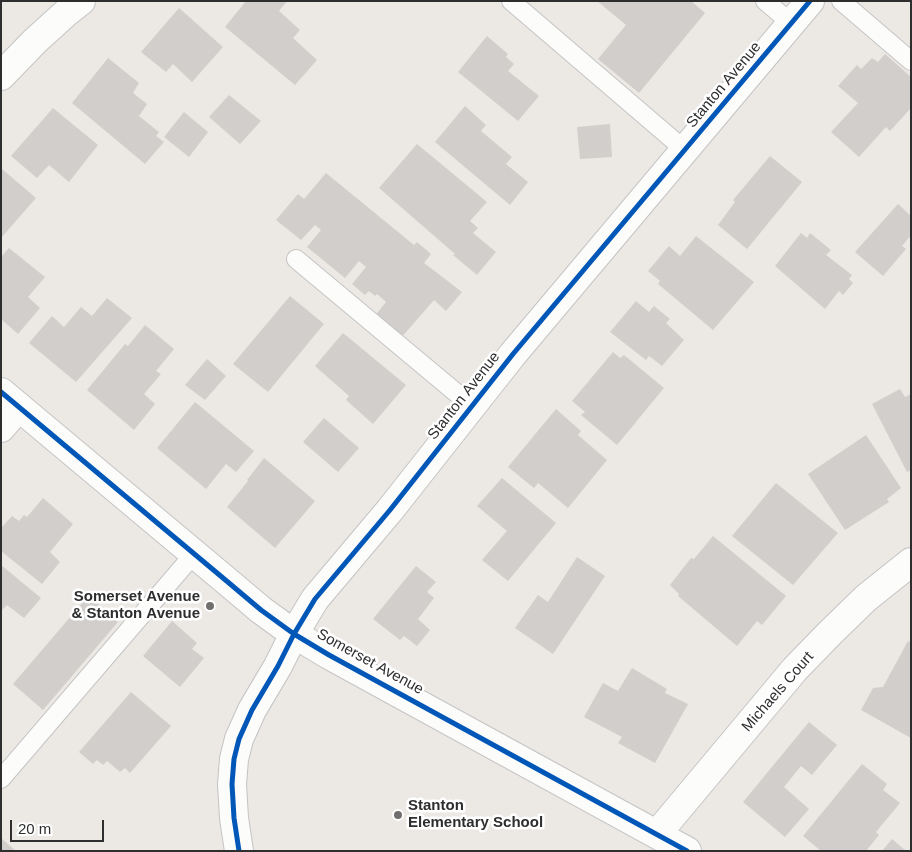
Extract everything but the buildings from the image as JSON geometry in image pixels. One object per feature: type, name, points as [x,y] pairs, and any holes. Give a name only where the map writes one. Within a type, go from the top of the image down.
[{"type":"street","points":[[1,76],[35,42],[81,1]]},
{"type":"street","name":"Stanton Avenue","points":[[239,851],[234,818],[232,784],[234,759],[239,739],[252,710],[315,599],[390,510],[513,354],[810,1]]},
{"type":"street","points":[[1,428],[10,400]]},
{"type":"street","name":"Somerset Avenue","points":[[10,400],[261,610],[294,634],[687,851]]},
{"type":"street","name":"Michaels Court","points":[[657,834],[795,669],[866,598],[911,562]]},
{"type":"lane","points":[[511,1],[686,150]]},
{"type":"lane","points":[[765,1],[792,24]]},
{"type":"lane","points":[[841,1],[911,61]]},
{"type":"lane","points":[[296,259],[472,406]]},
{"type":"lane","points":[[1,779],[194,554]]},
{"type":"cycle path","points":[[239,851],[234,818],[232,784],[234,759],[239,739],[252,710],[315,599],[390,510],[513,354],[810,1]]},
{"type":"cycle path","points":[[1,392],[261,610],[294,634],[687,851]]},
{"type":"place","name":"Somerset Avenue & Stanton Avenue","points":[[210,606]]},
{"type":"place","name":"Stanton Elementary School","points":[[398,815]]}]
